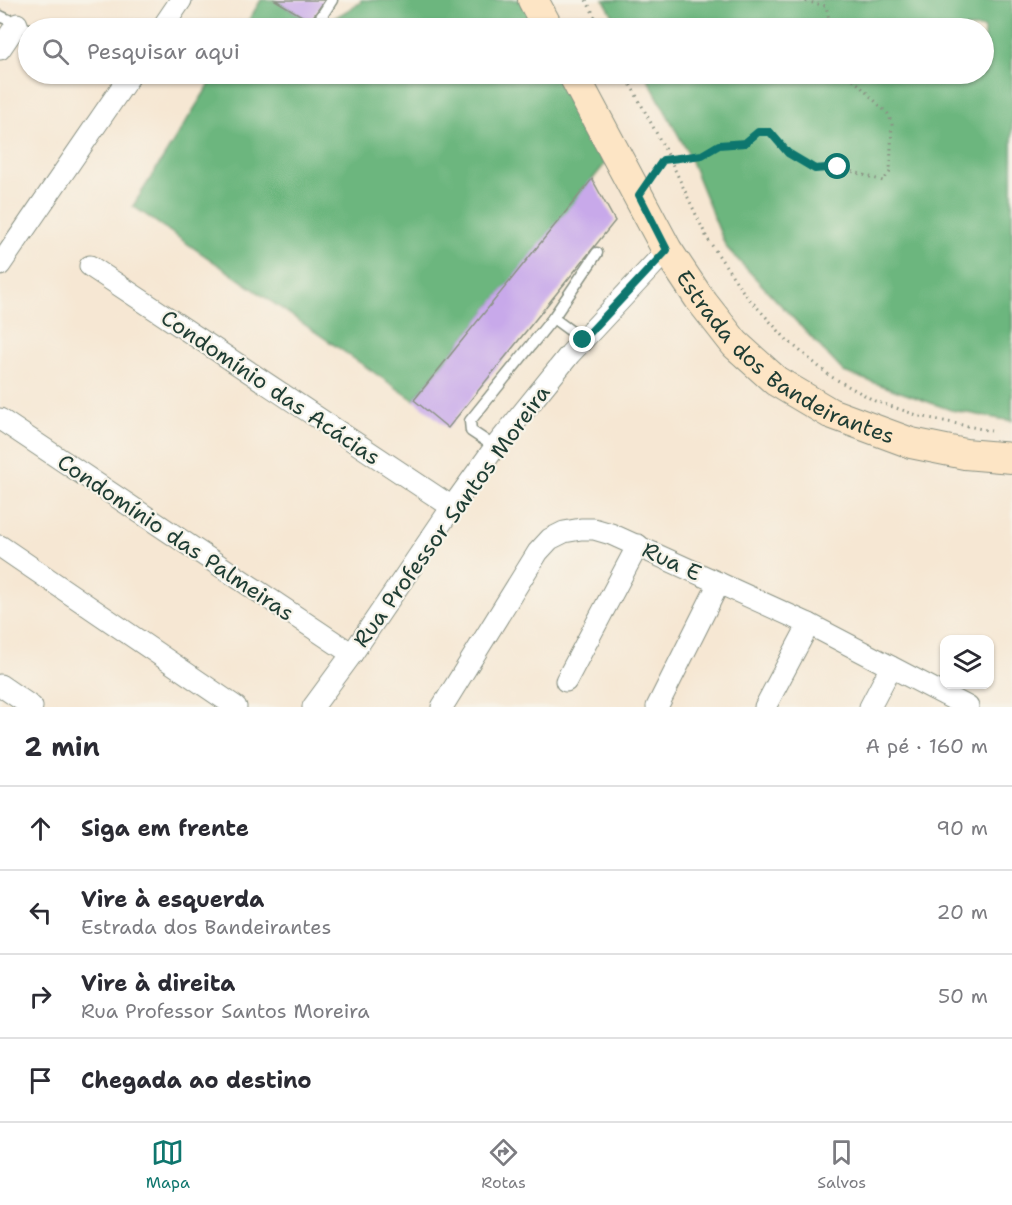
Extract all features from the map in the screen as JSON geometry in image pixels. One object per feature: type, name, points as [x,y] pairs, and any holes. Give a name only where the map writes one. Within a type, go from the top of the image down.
[{"type":"main road","points":[[533,0],[543,18]]},
{"type":"main road","name":"Estrada dos Bandeirantes","points":[[578,84],[667,250],[699,298],[735,344],[776,381],[830,413],[911,443],[965,454],[1012,458]]},
{"type":"street","points":[[169,18],[182,0]]},
{"type":"street","points":[[0,50],[15,23]]},
{"type":"street","points":[[0,265],[124,84]]},
{"type":"street","name":"Rua Professor Santos Moreira","points":[[313,707],[495,447],[570,354],[667,250]]},
{"type":"street","name":"Condomínio das Acácias","points":[[90,267],[452,507]]},
{"type":"street","name":"Condomínio das Palmeiras","points":[[0,419],[352,654]]},
{"type":"street","name":"Rua E","points":[[442,707],[538,552],[550,539],[564,532],[594,529],[638,545],[809,624],[968,707]]},
{"type":"street","points":[[566,681],[638,545]]},
{"type":"street","points":[[0,546],[236,707]]},
{"type":"street","points":[[657,707],[719,583]]},
{"type":"street","points":[[765,707],[809,624]]},
{"type":"street","points":[[870,707],[891,667]]},
{"type":"street","points":[[0,686],[32,707]]},
{"type":"lane","points":[[320,18],[332,0]]},
{"type":"lane","points":[[495,447],[471,431],[470,421],[553,318],[597,253]]},
{"type":"lane","points":[[553,318],[583,340]]},
{"type":"path","points":[[586,0],[596,18]]},
{"type":"path","points":[[800,0],[826,6],[829,18]]},
{"type":"path","points":[[630,84],[668,155],[707,238],[744,293],[787,340],[830,376],[875,401],[920,416],[992,432]]},
{"type":"path","points":[[639,195],[663,160],[702,155],[719,145],[745,143],[758,132],[770,132],[788,153],[815,169],[838,167],[883,181],[890,171],[892,124],[888,114],[858,84]]},
{"type":"green space","points":[[261,0],[275,0],[305,18],[250,18]]},
{"type":"green space","points":[[361,0],[522,0],[531,18],[334,18],[360,3]]},
{"type":"green space","points":[[604,0],[1012,0],[1012,421],[951,410],[844,372],[726,247],[686,149],[650,84],[994,84],[994,18],[614,18]]},
{"type":"green space","points":[[210,84],[564,84],[605,164],[414,400],[133,206]]},
{"type":"building","points":[[275,0],[325,0],[312,18],[305,18]]},
{"type":"building","points":[[592,179],[615,221],[448,428],[414,400]]},
{"type":"route","points":[[583,340],[667,250],[639,195],[663,160],[702,155],[719,145],[745,143],[758,132],[770,132],[788,153],[815,169],[838,167]]}]
